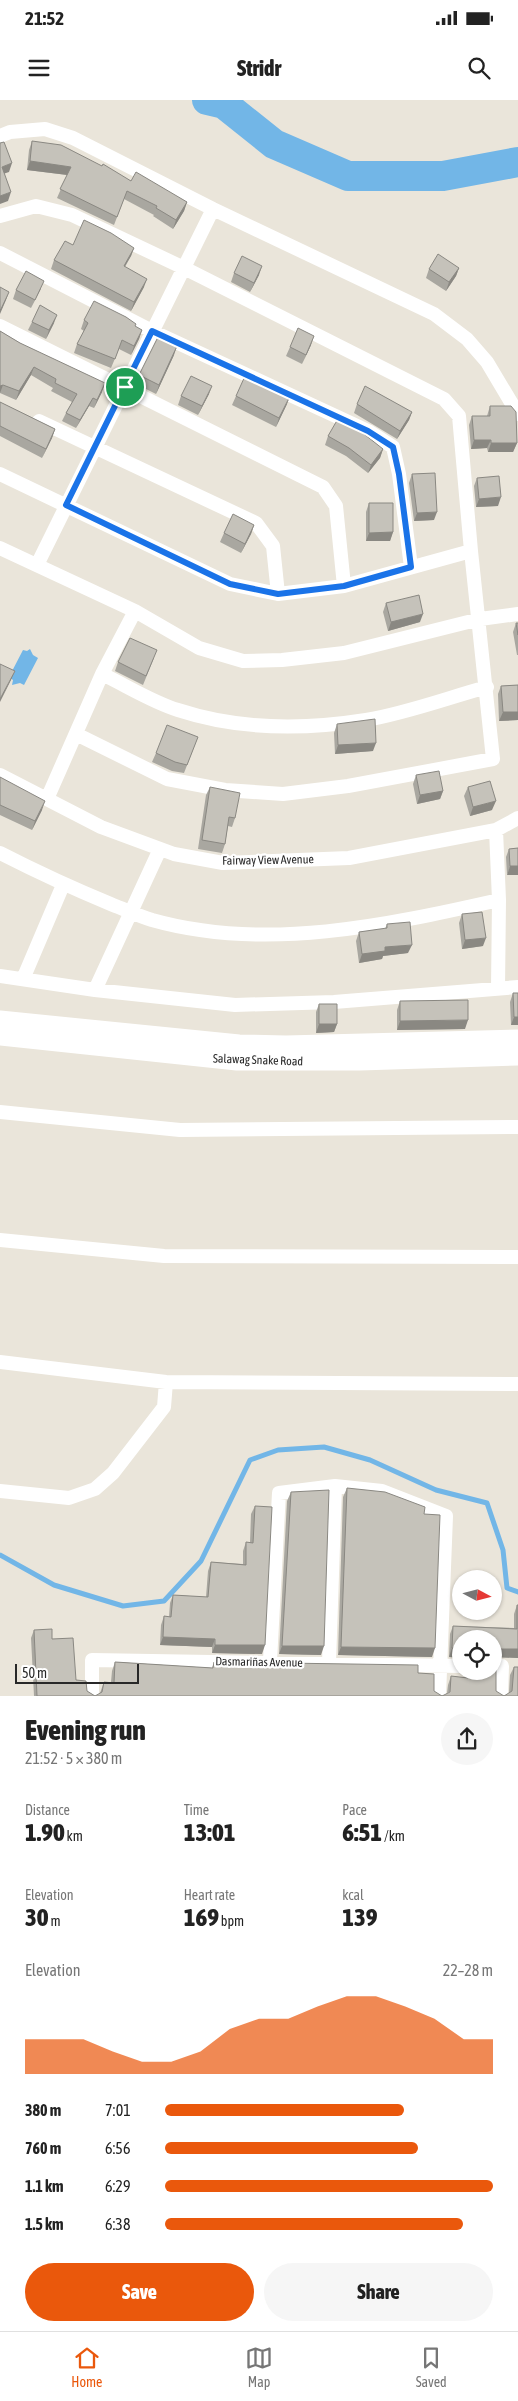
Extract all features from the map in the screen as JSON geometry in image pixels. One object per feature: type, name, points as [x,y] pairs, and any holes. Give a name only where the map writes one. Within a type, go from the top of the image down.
[{"type":"main road","name":"Salawag Snake Road","points":[[0,1020],[81,1036],[237,1061],[360,1061],[518,1056]]},
{"type":"main road","name":"Salawag Snake Road","points":[[0,1036],[81,1036],[248,1044],[518,1039]]},
{"type":"street","points":[[0,136],[10,132],[45,130],[73,138],[213,210],[434,314],[467,338],[487,362],[518,414]]},
{"type":"street","points":[[0,216],[36,206],[72,215],[184,268],[444,399],[459,416],[493,759],[348,786],[283,794],[224,790],[167,779],[76,734]]},
{"type":"street","points":[[37,565],[213,210]]},
{"type":"street","points":[[0,253],[152,331],[368,431],[393,447],[399,474],[411,567]]},
{"type":"street","points":[[0,326],[323,487],[336,506],[344,586]]},
{"type":"street","points":[[26,415],[256,523],[272,546],[278,594]]},
{"type":"street","points":[[0,474],[230,584],[278,594],[344,586],[471,551]]},
{"type":"street","points":[[0,548],[134,611],[199,648],[243,661],[282,660],[344,653],[480,619],[518,614]]},
{"type":"street","points":[[47,799],[102,674],[134,611]]},
{"type":"street","points":[[102,674],[176,710],[219,722],[256,726],[306,727],[367,720],[487,687]]},
{"type":"street","name":"Fairway View Avenue","points":[[0,775],[101,827],[160,849],[223,863],[349,858],[496,830],[518,818]]},
{"type":"street","points":[[496,830],[499,900],[498,988]]},
{"type":"street","points":[[95,990],[160,849]]},
{"type":"street","points":[[2,859],[152,920],[206,931],[274,935],[369,926],[499,900]]},
{"type":"street","points":[[23,979],[63,885]]},
{"type":"street","points":[[0,976],[95,990],[235,1005],[334,1002],[518,987]]},
{"type":"street","points":[[0,1112],[180,1130],[518,1127]]},
{"type":"street","points":[[0,1240],[164,1256],[518,1257]]},
{"type":"street","points":[[0,1362],[166,1382],[518,1384]]},
{"type":"street","points":[[0,1491],[69,1498],[95,1490],[113,1472],[164,1407],[166,1382]]},
{"type":"street","points":[[328,1663],[335,1486]]},
{"type":"street","points":[[270,1661],[279,1493],[335,1486],[382,1491],[446,1516],[439,1696]]},
{"type":"street","name":"Dasmariñas Avenue","points":[[92,1696],[92,1660],[270,1661],[452,1666]]},
{"type":"street","points":[[502,1666],[518,1667]]},
{"type":"street","points":[[499,1680],[501,1696]]},
{"type":"water","points":[[30,649],[33,655],[38,658],[24,685],[20,683],[12,685],[13,680],[9,677],[23,650],[27,651]]},
{"type":"building","points":[[32,141],[61,145],[102,166],[103,164],[131,181],[136,172],[187,202],[176,220],[156,208],[157,206],[127,191],[117,217],[60,189],[71,167],[30,161]]},
{"type":"building","points":[[4,142],[12,163],[2,167],[11,192],[0,196],[0,143]]},
{"type":"building","points":[[84,220],[111,233],[134,248],[124,266],[147,279],[134,302],[54,260],[65,241],[73,245]]},
{"type":"building","points":[[438,254],[459,268],[449,282],[429,269]]},
{"type":"building","points":[[242,256],[262,266],[254,283],[234,273]]},
{"type":"building","points":[[26,271],[44,281],[35,300],[16,290]]},
{"type":"building","points":[[0,287],[9,292],[0,310]]},
{"type":"building","points":[[94,301],[126,317],[142,330],[134,346],[122,340],[115,359],[77,344],[88,323],[84,320]]},
{"type":"building","points":[[40,305],[57,315],[49,330],[32,322]]},
{"type":"building","points":[[298,328],[314,336],[306,355],[290,347]]},
{"type":"building","points":[[0,331],[20,343],[105,383],[97,400],[93,398],[80,420],[66,413],[77,394],[55,383],[56,379],[34,367],[19,391],[3,385],[0,386]]},
{"type":"building","points":[[158,337],[177,346],[159,385],[139,375]]},
{"type":"building","points":[[191,376],[212,386],[202,406],[181,396]]},
{"type":"building","points":[[245,376],[268,387],[269,385],[290,396],[279,418],[236,396]]},
{"type":"building","points":[[365,386],[412,412],[400,431],[357,404]]},
{"type":"building","points":[[0,402],[55,429],[46,449],[0,426]]},
{"type":"building","points":[[490,406],[511,406],[516,412],[517,443],[491,443],[491,440],[474,440],[472,416],[490,416]]},
{"type":"building","points":[[339,417],[350,423],[383,449],[371,465],[349,448],[328,436]]},
{"type":"building","points":[[435,473],[437,512],[417,513],[412,474]]},
{"type":"building","points":[[499,476],[501,497],[479,499],[477,478]]},
{"type":"building","points":[[369,503],[393,503],[393,532],[369,533]]},
{"type":"building","points":[[233,514],[254,525],[245,544],[224,533]]},
{"type":"building","points":[[419,595],[423,614],[391,622],[386,603]]},
{"type":"building","points":[[130,638],[157,650],[146,676],[118,662]]},
{"type":"building","points":[[0,664],[15,671],[0,699]]},
{"type":"building","points":[[518,685],[518,712],[503,712],[501,686]]},
{"type":"building","points":[[375,719],[376,743],[338,745],[337,724]]},
{"type":"building","points":[[167,725],[198,737],[187,765],[175,762],[156,753]]},
{"type":"building","points":[[439,771],[443,791],[420,795],[416,775]]},
{"type":"building","points":[[0,777],[45,801],[35,821],[0,805]]},
{"type":"building","points":[[490,781],[496,801],[473,807],[468,787]]},
{"type":"building","points":[[210,787],[240,793],[235,818],[229,817],[225,844],[202,840]]},
{"type":"building","points":[[518,848],[518,866],[510,866],[509,849]]},
{"type":"building","points":[[482,912],[486,938],[465,940],[462,914]]},
{"type":"building","points":[[410,922],[412,945],[385,947],[385,951],[362,954],[359,932],[387,928],[387,924]]},
{"type":"building","points":[[513,993],[518,993],[518,1017],[514,1017]]},
{"type":"building","points":[[468,1000],[468,1020],[400,1021],[400,1001]]},
{"type":"building","points":[[319,1004],[337,1004],[337,1024],[319,1024]]},
{"type":"building","points":[[347,1488],[385,1492],[425,1507],[424,1514],[440,1515],[435,1648],[341,1647]]},
{"type":"building","points":[[329,1490],[324,1646],[282,1646],[291,1492]]},
{"type":"building","points":[[255,1506],[272,1507],[265,1645],[215,1645],[215,1639],[163,1637],[164,1616],[171,1617],[173,1595],[208,1597],[211,1562],[246,1565],[246,1542],[253,1543]]},
{"type":"building","points":[[518,1605],[518,1649],[502,1649],[502,1630],[453,1630],[453,1626],[517,1629]]},
{"type":"building","points":[[52,1629],[52,1639],[73,1638],[76,1680],[86,1681],[87,1691],[95,1696],[37,1696],[34,1630]]},
{"type":"building","points":[[115,1662],[213,1668],[214,1662],[418,1665],[418,1673],[434,1674],[434,1691],[442,1696],[95,1696],[102,1692],[104,1682],[114,1683]]},
{"type":"building","points":[[514,1667],[518,1667],[518,1696],[504,1696],[512,1691]]},
{"type":"building","points":[[451,1676],[452,1680],[496,1680],[496,1691],[504,1696],[442,1696],[450,1692]]},
{"type":"waterway","points":[[207,100],[224,104],[274,144],[348,176],[443,176],[518,162]]},
{"type":"waterway","points":[[0,1555],[54,1585],[123,1606],[164,1601],[201,1561],[250,1460],[278,1450],[324,1447],[370,1460],[436,1490],[487,1503],[503,1550],[507,1588],[518,1592]]},
{"type":"route","points":[[152,331],[368,431],[393,447],[399,474],[411,567],[344,586],[278,594],[230,584],[66,505],[125,387],[152,331]]}]
